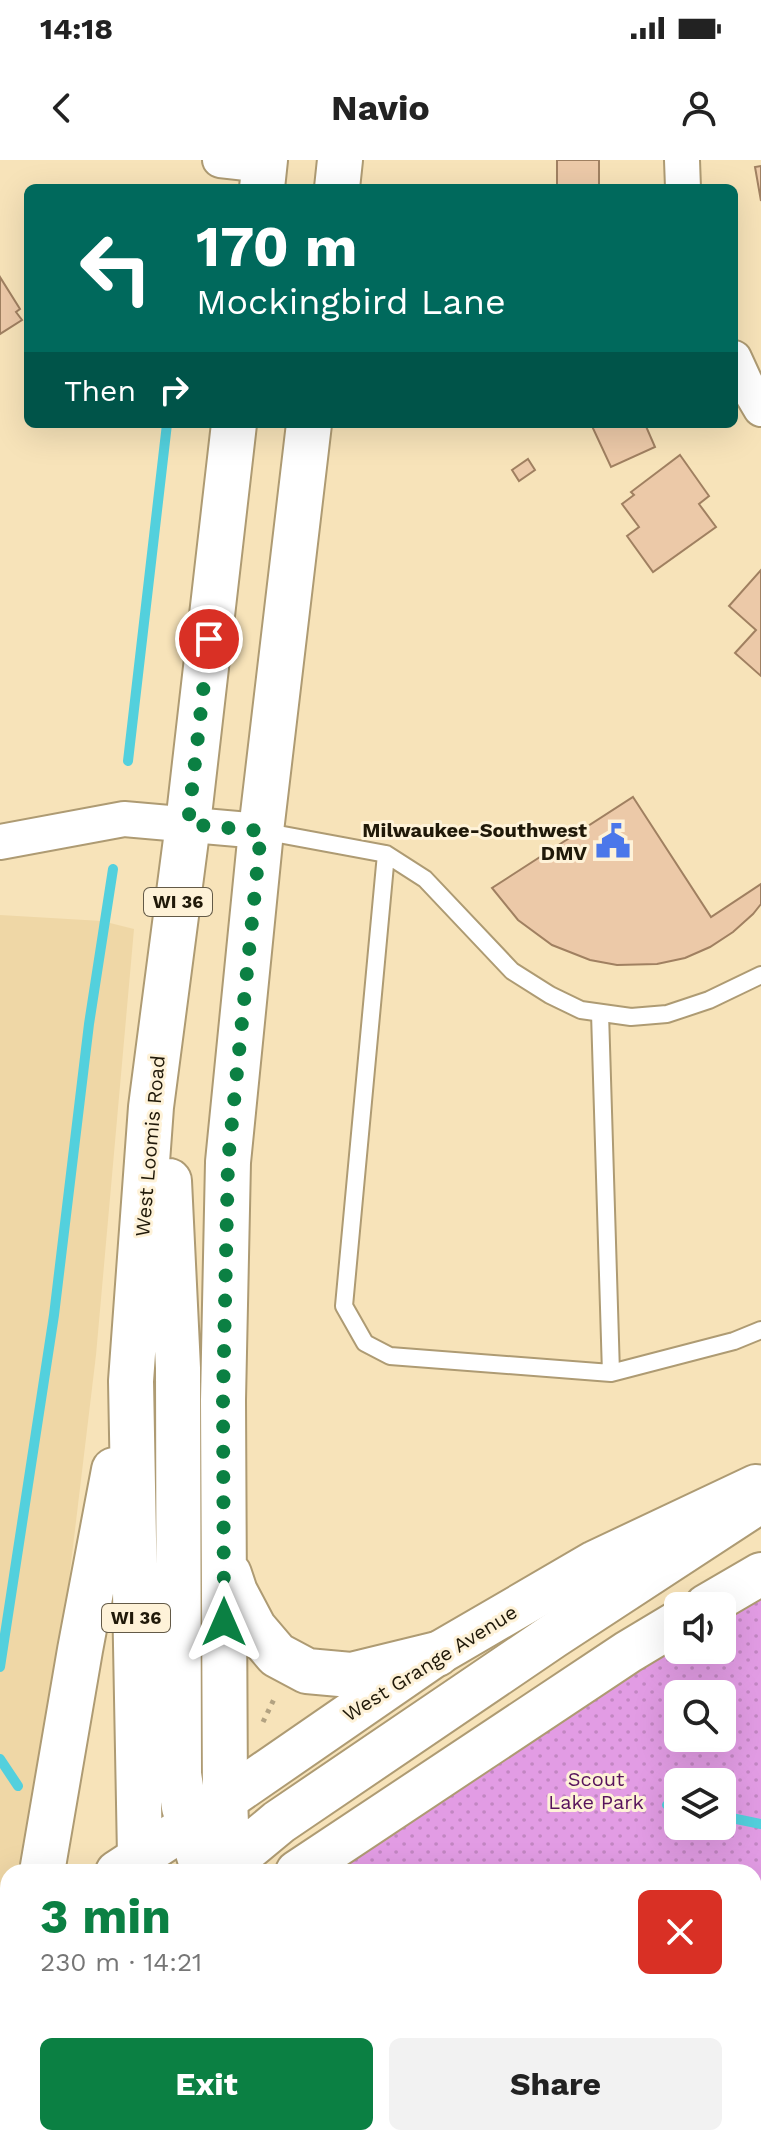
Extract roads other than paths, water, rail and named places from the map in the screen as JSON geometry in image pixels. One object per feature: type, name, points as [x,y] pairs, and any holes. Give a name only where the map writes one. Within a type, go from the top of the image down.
[{"type":"main road","points":[[337,184],[340,160]]},
{"type":"main road","name":"West Loomis Road","points":[[184,1864],[131,1381],[151,1107],[188,824],[234,428]]},
{"type":"main road","points":[[184,1864],[225,1799],[223,1400],[228,1162],[261,831],[309,428]]},
{"type":"main road","points":[[159,1051],[170,1189],[178,1368],[179,1774],[184,1864]]},
{"type":"main road","points":[[43,1864],[131,1381]]},
{"type":"main road","points":[[184,1864],[238,1856],[279,1822],[553,1636],[761,1500]]},
{"type":"main road","points":[[223,1559],[235,1592],[254,1628],[277,1655],[307,1671],[351,1675],[437,1654]]},
{"type":"street","points":[[220,160],[264,171]]},
{"type":"street","points":[[682,160],[683,184]]},
{"type":"street","points":[[738,367],[761,409]]},
{"type":"street","points":[[0,842],[124,819],[261,831]]},
{"type":"street","name":"West Grange Avenue","points":[[184,1864],[225,1799],[437,1654],[595,1562],[761,1484]]},
{"type":"street","points":[[730,1592],[761,1574]]},
{"type":"street","points":[[309,1864],[664,1630]]},
{"type":"lane","points":[[261,831],[386,854],[425,879],[512,971],[581,1010],[631,1017],[667,1014],[709,1000],[761,975]]},
{"type":"lane","points":[[386,854],[344,1306],[365,1343],[390,1356],[611,1373],[734,1341],[761,1330]]},
{"type":"lane","points":[[600,1013],[611,1373]]},
{"type":"waterway","points":[[128,761],[167,428]]},
{"type":"waterway","points":[[0,1667],[54,1315],[89,1024],[113,869]]},
{"type":"waterway","points":[[0,1759],[18,1786]]},
{"type":"waterway","points":[[736,1819],[761,1824]]},
{"type":"place","name":"Milwaukee-Southwest DMV","points":[[613,841]]},
{"type":"park label","name":"Scout Lake Park","points":[[596,1790]]}]
